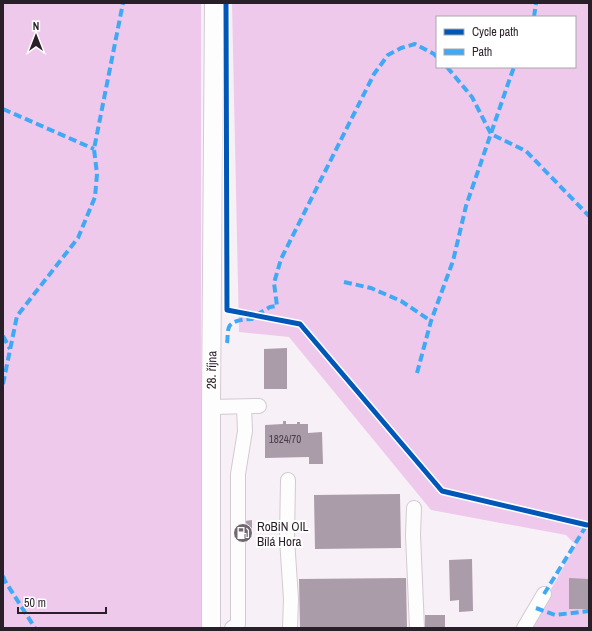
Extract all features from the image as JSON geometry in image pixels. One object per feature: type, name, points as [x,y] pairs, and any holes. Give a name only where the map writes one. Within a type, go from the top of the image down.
[{"type":"main road","name":"28. října","points":[[212,628],[210,406],[214,3]]},
{"type":"street","points":[[210,406],[259,406]]},
{"type":"street","points":[[232,628],[238,624],[238,474],[245,431],[244,406]]},
{"type":"street","points":[[288,480],[287,539],[291,599],[290,628]]},
{"type":"street","points":[[414,508],[413,535],[417,628]]},
{"type":"street","points":[[524,628],[544,594]]},
{"type":"shaded area","points":[[3,3],[201,3],[201,628],[3,628]]},
{"type":"shaded area","points":[[232,3],[589,3],[589,628],[529,628],[576,545],[566,535],[431,510],[289,337],[239,332]]},
{"type":"building","points":[[287,348],[287,389],[264,389],[264,349]]},
{"type":"building","points":[[283,421],[286,421],[286,424],[297,424],[297,422],[300,422],[300,424],[308,424],[308,433],[322,432],[323,464],[309,464],[309,457],[265,458],[265,425],[283,424]]},
{"type":"building","points":[[400,494],[401,548],[315,549],[314,495]]},
{"type":"building","points":[[252,520],[252,535],[241,536],[240,525],[245,525],[245,521]]},
{"type":"building","points":[[472,559],[473,611],[459,612],[459,600],[450,601],[449,560]]},
{"type":"building","points":[[406,578],[407,628],[300,628],[299,579]]},
{"type":"building","points":[[569,578],[589,579],[589,609],[569,609]]},
{"type":"building","points":[[425,615],[445,615],[445,628],[425,628]]},
{"type":"marked path","points":[[3,384],[17,316],[78,238],[95,197],[97,174],[94,149],[123,3]]},
{"type":"marked path","points":[[534,16],[536,3]]},
{"type":"marked path","points":[[227,343],[228,329],[233,323],[239,320],[252,319],[270,307],[277,306],[274,283],[281,259],[374,74],[388,55],[401,48],[415,44],[436,56]]},
{"type":"marked path","points":[[448,68],[472,97],[491,134],[526,151],[589,216]]},
{"type":"marked path","points":[[417,373],[431,321],[453,261],[466,206],[514,68]]},
{"type":"marked path","points":[[3,109],[94,149]]},
{"type":"marked path","points":[[344,282],[371,288],[401,301],[431,321]]},
{"type":"marked path","points":[[3,336],[10,349]]},
{"type":"marked path","points":[[544,594],[588,523]]},
{"type":"marked path","points":[[3,576],[35,628]]},
{"type":"marked path","points":[[536,608],[555,615],[589,611]]},
{"type":"cycle path","points":[[226,3],[227,310],[300,324],[442,491],[587,525]]},
{"type":"place","name":"RoBiN OIL Bílá Hora","points":[[243,533]]}]
